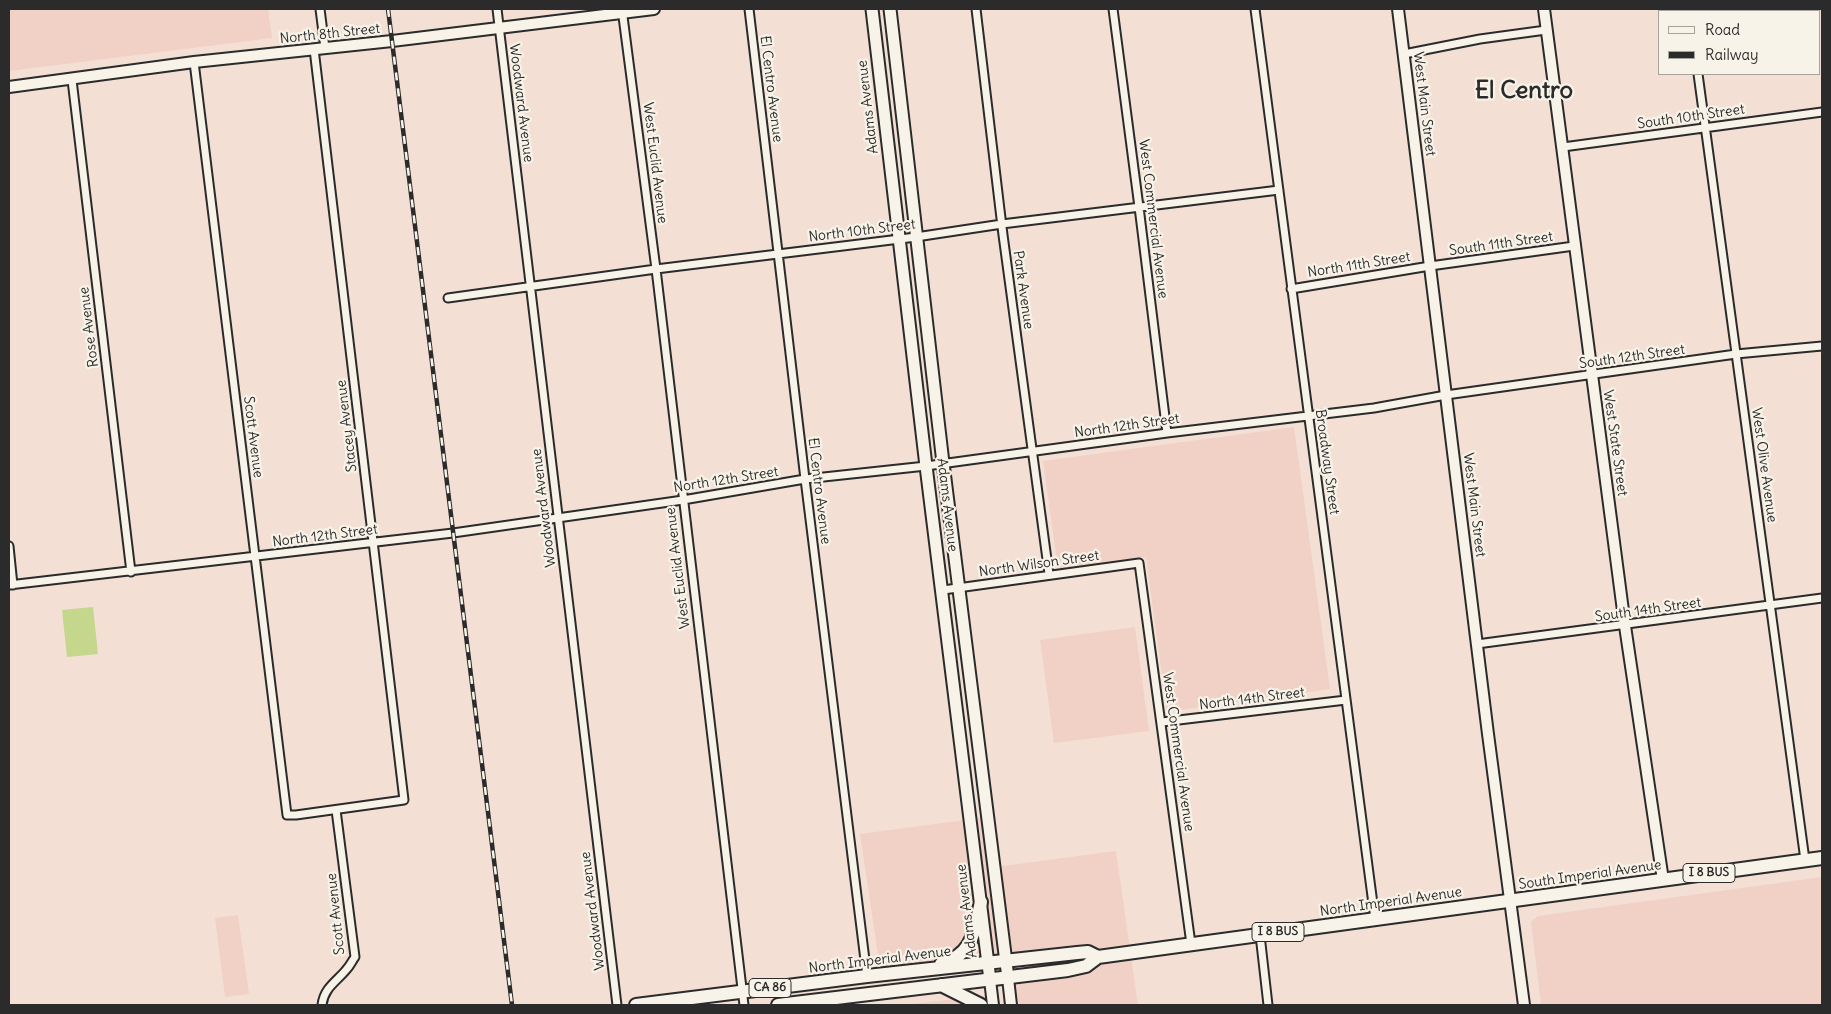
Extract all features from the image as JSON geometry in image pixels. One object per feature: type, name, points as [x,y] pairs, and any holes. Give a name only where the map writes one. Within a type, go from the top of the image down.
[{"type":"highway","name":"South Imperial Avenue","points":[[1510,901],[1822,858]]},
{"type":"highway","name":"North Imperial Avenue","points":[[778,1005],[1068,970],[1086,966],[1098,957],[1510,901]]},
{"type":"highway","name":"CA 86","points":[[904,972],[951,961],[962,953],[970,945],[978,921],[981,902]]},
{"type":"highway","name":"North Imperial Avenue","points":[[636,1005],[867,976],[1088,952],[1098,957]]},
{"type":"highway","points":[[941,985],[981,1005]]},
{"type":"main road","name":"Adams Avenue","points":[[872,9],[926,466],[990,980]]},
{"type":"main road","name":"Adams Avenue","points":[[890,9],[943,463],[1008,978]]},
{"type":"street","points":[[320,9],[325,48]]},
{"type":"street","name":"Woodward Avenue","points":[[497,9],[617,1005]]},
{"type":"street","name":"North 8th Street","points":[[9,87],[194,62],[314,50],[622,11],[654,9]]},
{"type":"street","name":"El Centro Avenue","points":[[749,9],[867,976]]},
{"type":"street","name":"Park Avenue","points":[[976,9],[1002,224],[1049,574]]},
{"type":"street","name":"West Commercial Avenue","points":[[1113,9],[1167,433]]},
{"type":"street","name":"Broadway Street","points":[[1254,9],[1375,919]]},
{"type":"street","name":"West Main Street","points":[[1398,9],[1524,1005]]},
{"type":"street","name":"West State Street","points":[[1544,9],[1626,626],[1664,880]]},
{"type":"street","name":"West Euclid Avenue","points":[[622,11],[656,269],[682,500],[744,1005]]},
{"type":"street","points":[[1404,54],[1480,38],[1546,30]]},
{"type":"street","name":"Stacey Avenue","points":[[314,50],[404,800],[336,810]]},
{"type":"street","name":"Scott Avenue","points":[[194,62],[287,815],[336,810],[355,956],[347,969],[334,981],[323,996],[322,1005]]},
{"type":"street","name":"West Olive Avenue","points":[[1698,75],[1805,860]]},
{"type":"street","name":"Rose Avenue","points":[[72,80],[131,572]]},
{"type":"street","name":"South 10th Street","points":[[1563,147],[1822,112]]},
{"type":"street","name":"North 10th Street","points":[[448,298],[531,288],[656,269],[1278,190]]},
{"type":"street","name":"South 11th Street","points":[[1430,266],[1574,246]]},
{"type":"street","name":"North 11th Street","points":[[1292,289],[1430,266]]},
{"type":"street","name":"South 12th Street","points":[[1446,395],[1736,354],[1822,346]]},
{"type":"street","name":"North 12th Street","points":[[11,585],[373,544],[682,500],[805,479],[926,466],[1167,433],[1374,408],[1446,395]]},
{"type":"street","points":[[9,546],[11,585]]},
{"type":"street","name":"West Commercial Avenue","points":[[1140,563],[1191,944]]},
{"type":"street","name":"North Wilson Street","points":[[942,590],[1140,563]]},
{"type":"street","name":"South 14th Street","points":[[1477,644],[1626,626],[1822,598]]},
{"type":"street","name":"North 14th Street","points":[[1162,722],[1346,700]]},
{"type":"street","points":[[1260,935],[1268,1005]]},
{"type":"street","name":"Adams Avenue","points":[[1008,978],[1011,1005]]},
{"type":"street","name":"Adams Avenue","points":[[990,980],[993,1005]]},
{"type":"shaded area","points":[[9,9],[268,9],[272,38],[9,71]]},
{"type":"shaded area","points":[[1294,427],[1330,689],[1167,712],[1146,557],[1058,569],[1043,461]]},
{"type":"shaded area","points":[[1135,627],[1149,731],[1054,743],[1040,640]]},
{"type":"shaded area","points":[[988,817],[995,867],[1116,851],[1138,1005],[1011,1005],[1006,961],[881,975],[860,834]]},
{"type":"shaded area","points":[[1822,877],[1822,1005],[1541,1005],[1531,922],[1538,916]]},
{"type":"shaded area","points":[[238,915],[249,994],[225,997],[215,918]]},
{"type":"shaded area","points":[[992,995],[993,1005],[902,1005]]},
{"type":"green space","points":[[93,607],[98,654],[67,657],[62,610]]},
{"type":"railway","points":[[388,9],[512,1005]]},
{"type":"district","name":"El Centro","points":[[1524,91]]}]
